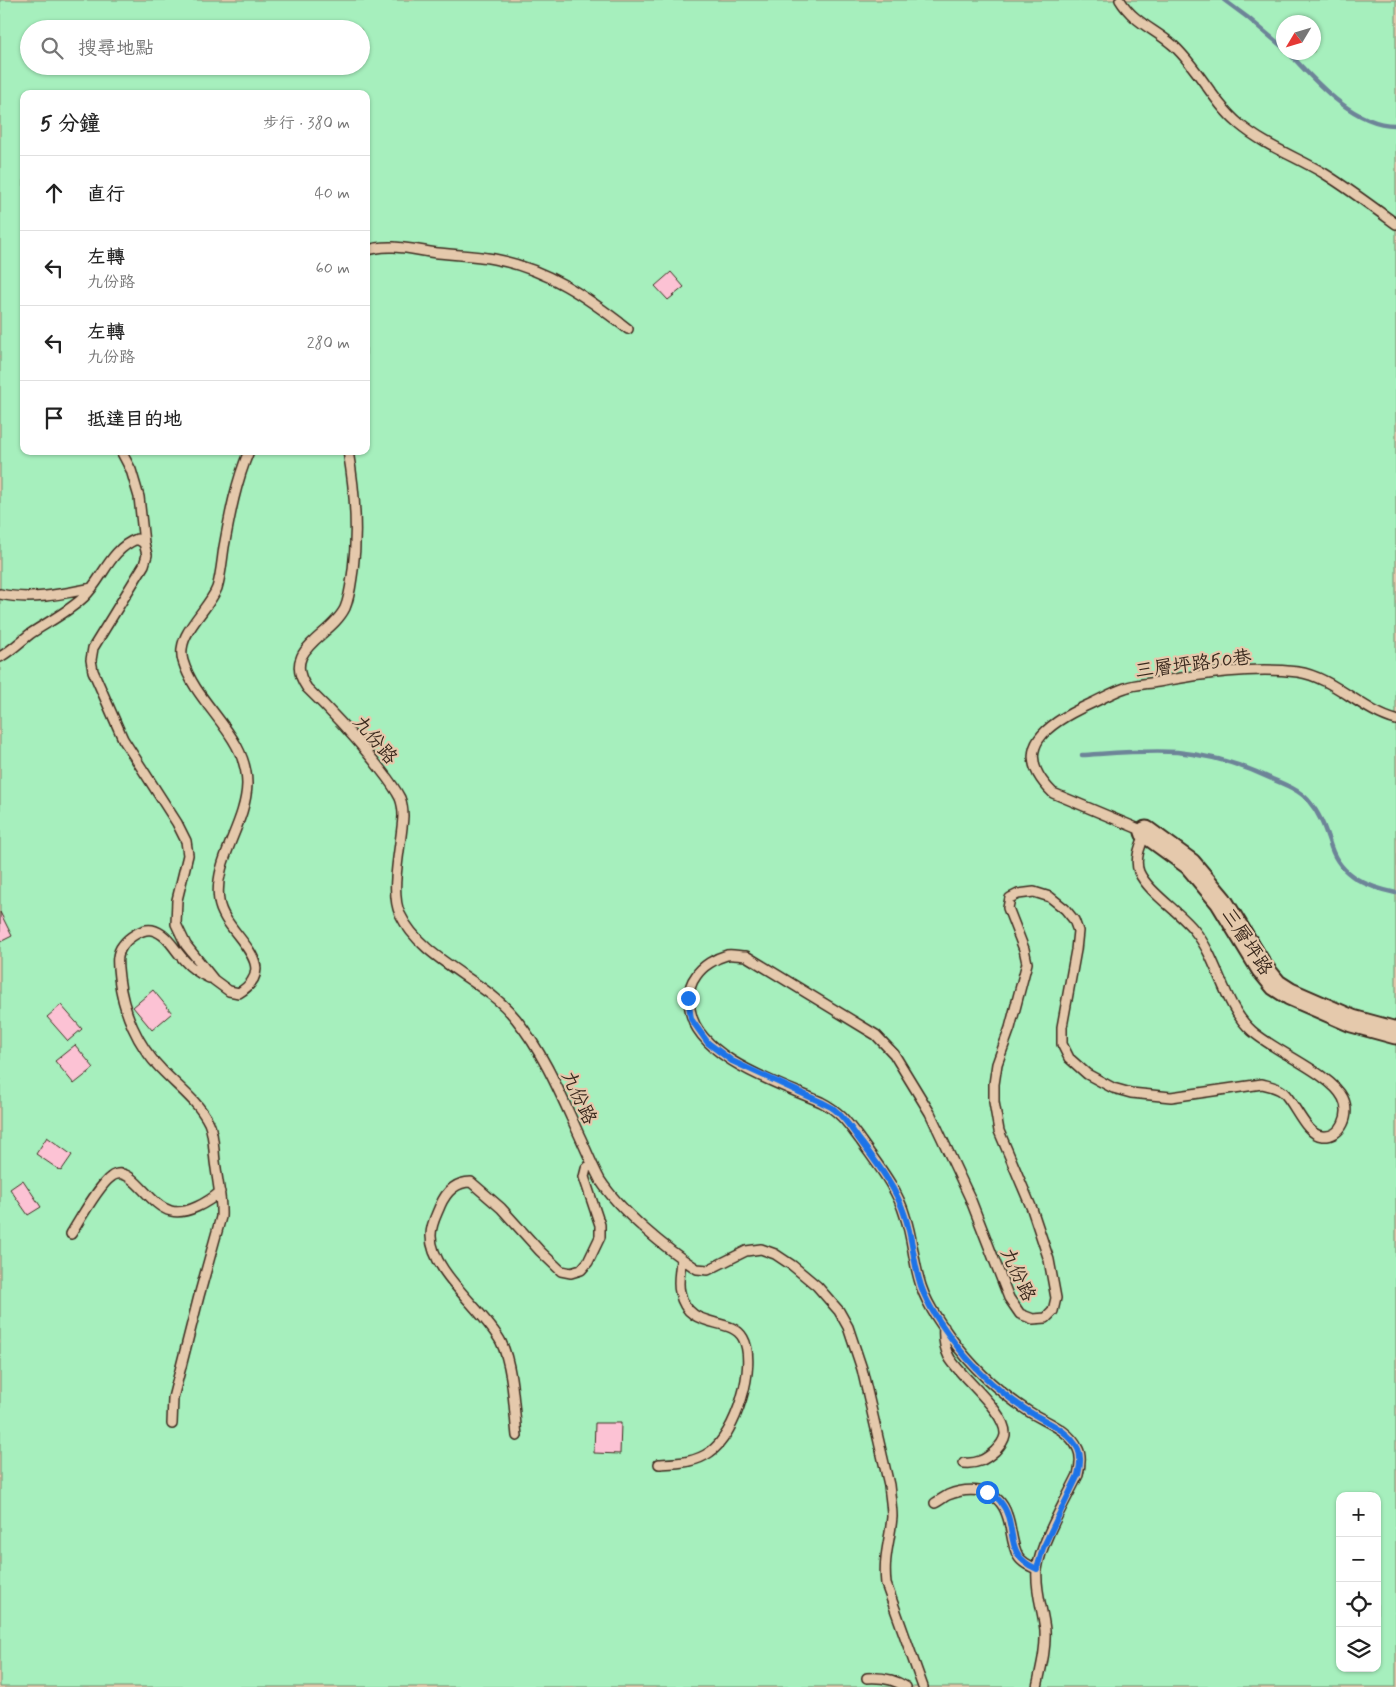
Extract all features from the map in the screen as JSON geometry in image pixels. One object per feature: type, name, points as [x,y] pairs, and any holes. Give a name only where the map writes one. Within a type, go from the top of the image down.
[{"type":"street","name":"三層坪路","points":[[1146,832],[1190,864],[1221,901],[1262,968],[1276,984],[1290,994],[1352,1021],[1396,1033]]},
{"type":"lane","points":[[1120,0],[1126,11],[1164,37],[1183,55],[1223,110],[1241,126],[1260,139],[1324,174],[1396,224]]},
{"type":"lane","points":[[370,249],[400,248],[495,259],[538,272],[574,289],[628,329]]},
{"type":"lane","points":[[123,455],[131,470],[140,497],[144,543],[147,555],[138,578],[115,610],[93,648],[91,660],[93,671],[123,739],[186,841],[188,855],[177,900],[176,924],[186,945],[214,980],[229,991],[239,993],[249,987],[256,976],[256,966],[252,955],[219,904],[218,890],[228,847],[243,808],[247,785],[245,768],[234,742],[190,679],[182,659],[182,646],[188,632],[206,607],[217,587],[232,506],[247,455]]},
{"type":"lane","name":"九份路","points":[[349,455],[354,484],[356,516],[355,554],[350,595],[337,620],[303,653],[299,667],[301,679],[307,688],[363,748],[393,785],[401,800],[403,815],[396,893],[398,911],[405,925],[433,954],[478,984],[516,1018],[550,1072],[600,1179],[613,1198],[629,1214],[681,1258],[697,1269],[708,1270],[746,1251],[761,1249],[776,1254],[817,1286],[839,1311],[848,1327],[862,1369],[892,1502],[892,1517],[884,1566],[886,1584],[922,1687]]},
{"type":"lane","points":[[0,657],[66,612],[84,597],[120,550],[130,542],[138,539],[144,543]]},
{"type":"lane","points":[[0,594],[31,596],[66,593],[92,588]]},
{"type":"lane","name":"三層坪路50巷","points":[[1146,832],[1053,793],[1042,783],[1035,770],[1033,757],[1035,744],[1050,726],[1075,711],[1125,688],[1188,676],[1285,670],[1301,672],[1326,682],[1384,717],[1396,720]]},
{"type":"lane","name":"九份路","points":[[1038,1687],[1044,1653],[1045,1630],[1037,1586],[1037,1569],[1043,1548],[1078,1475],[1080,1464],[1079,1451],[1063,1431],[1028,1411],[999,1389],[952,1339],[924,1295],[906,1216],[899,1198],[844,1119],[821,1102],[732,1061],[708,1043],[691,1019],[688,998],[695,976],[711,962],[728,954],[746,956],[876,1035],[894,1054],[930,1113],[970,1198],[1009,1298],[1020,1314],[1033,1319],[1046,1318],[1053,1311],[1056,1298],[1049,1260],[1032,1209],[1000,1131],[994,1102],[997,1064],[1010,1028],[1027,963],[1024,949],[1008,908],[1010,898],[1018,894],[1034,892],[1050,897],[1065,909],[1074,920],[1078,931],[1062,1026],[1062,1044],[1069,1058],[1087,1074],[1113,1088],[1131,1093],[1172,1097],[1262,1084],[1275,1087],[1283,1092],[1309,1128],[1320,1136],[1333,1136],[1339,1132],[1345,1119],[1346,1109],[1343,1098],[1336,1088],[1310,1069],[1262,1040],[1246,1024],[1225,990],[1204,944],[1194,930],[1148,885],[1139,872],[1137,860],[1146,832]]},
{"type":"lane","points":[[172,1424],[173,1398],[198,1296],[221,1217],[220,1192],[209,1124],[190,1098],[159,1068],[131,1026],[121,997],[117,961],[120,948],[126,940],[140,932],[151,930],[163,935],[186,962],[200,973],[218,983]]},
{"type":"lane","points":[[517,1436],[508,1362],[501,1343],[491,1326],[440,1266],[433,1252],[430,1237],[432,1226],[442,1200],[453,1187],[460,1182],[470,1182],[501,1208],[561,1271],[571,1273],[581,1270],[588,1262],[600,1238],[600,1225],[584,1177],[586,1169],[592,1163]]},
{"type":"lane","points":[[71,1234],[101,1189],[116,1174],[122,1174],[130,1178],[152,1201],[172,1211],[182,1211],[210,1201],[220,1192]]},
{"type":"lane","points":[[659,1464],[697,1460],[712,1452],[723,1438],[740,1405],[745,1390],[748,1348],[743,1337],[737,1330],[704,1320],[691,1312],[683,1303],[679,1290],[681,1258]]},
{"type":"lane","points":[[944,1327],[943,1338],[950,1358],[958,1370],[995,1411],[1003,1424],[1005,1435],[999,1447],[988,1458],[976,1464],[964,1463]]},
{"type":"lane","points":[[935,1504],[948,1495],[970,1491],[987,1492],[999,1500],[1007,1512],[1014,1545],[1019,1558],[1037,1569]]},
{"type":"lane","points":[[868,1678],[879,1677],[895,1680],[906,1687]]},
{"type":"green space","points":[[0,0],[1396,0],[1396,1687],[0,1687]]},
{"type":"building","points":[[671,272],[684,287],[668,300],[655,286]]},
{"type":"building","points":[[0,912],[12,936],[0,942]]},
{"type":"building","points":[[153,990],[172,1013],[152,1030],[133,1007]]},
{"type":"building","points":[[61,1005],[82,1029],[68,1041],[47,1017]]},
{"type":"building","points":[[75,1045],[94,1068],[74,1084],[55,1061]]},
{"type":"building","points":[[47,1137],[72,1155],[61,1171],[36,1154]]},
{"type":"building","points":[[23,1180],[41,1207],[28,1215],[10,1189]]},
{"type":"building","points":[[595,1423],[621,1423],[620,1454],[594,1453]]},
{"type":"waterway","points":[[1224,0],[1276,41]]},
{"type":"waterway","points":[[1295,60],[1336,100],[1350,110],[1380,123],[1396,125]]},
{"type":"waterway","points":[[1082,755],[1141,752],[1189,753],[1214,758],[1261,774],[1291,788],[1308,800],[1322,822],[1331,847],[1341,866],[1366,884],[1396,893]]},
{"type":"route","points":[[688,998],[691,1019],[708,1043],[732,1061],[821,1102],[844,1119],[899,1198],[906,1216],[924,1295],[952,1339],[978,1369],[999,1389],[1028,1411],[1063,1431],[1079,1451],[1080,1464],[1078,1475],[1043,1548],[1037,1569],[1019,1558],[1014,1545],[1007,1512],[999,1500],[987,1492]]}]
